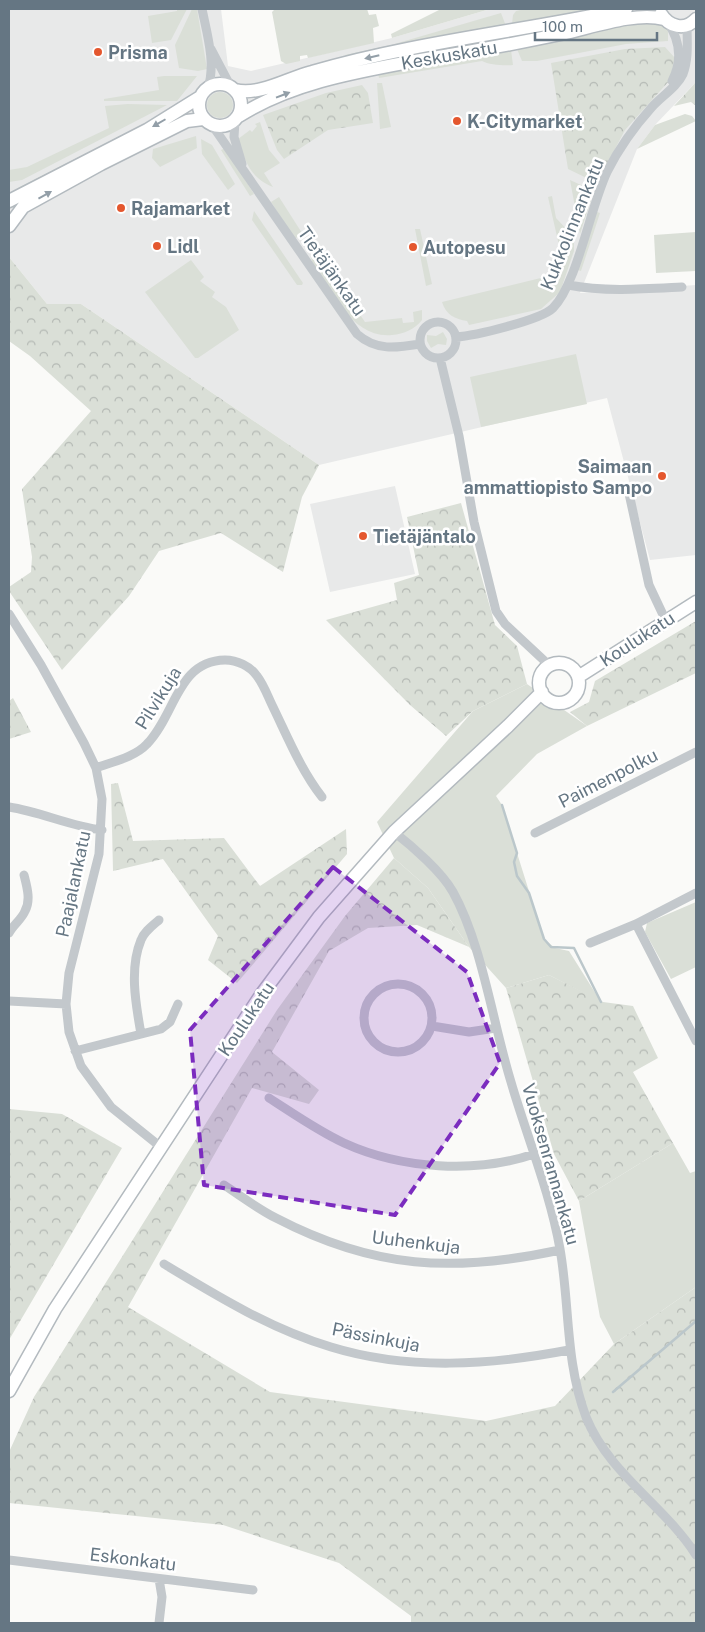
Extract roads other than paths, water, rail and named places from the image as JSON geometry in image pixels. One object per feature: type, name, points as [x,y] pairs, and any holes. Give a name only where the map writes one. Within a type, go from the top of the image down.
[{"type":"main road","name":"Keskuskatu","points":[[233,88],[253,92],[313,71],[376,56],[626,9]]},
{"type":"main road","name":"Keskuskatu","points":[[237,118],[257,104],[291,91],[368,70],[561,34],[645,16],[663,16],[675,26],[692,22]]},
{"type":"main road","points":[[9,200],[147,130],[204,92],[220,84],[233,88],[242,104],[237,118],[223,126],[208,122],[187,121],[66,183],[23,207],[9,225]]},
{"type":"main road","points":[[204,92],[199,106],[208,122]]},
{"type":"main road","points":[[9,215],[9,225]]},
{"type":"main road","name":"Koulukatu","points":[[578,677],[665,619],[696,602]]},
{"type":"main road","points":[[566,665],[578,677],[578,690],[570,700],[564,702],[551,701],[542,692],[540,680],[545,669],[550,666],[566,665]]},
{"type":"main road","name":"Koulukatu","points":[[9,1392],[55,1309],[261,995],[319,917],[394,832],[542,692]]},
{"type":"street","points":[[202,9],[209,45],[211,78],[204,92]]},
{"type":"street","name":"Kukkolinnankatu","points":[[456,337],[467,336],[540,317],[559,302],[568,285],[594,204],[608,172],[624,142],[665,93],[676,75],[679,55],[676,38],[663,16]]},
{"type":"street","name":"Kukkolinnankatu","points":[[665,93],[677,83],[686,65],[692,22]]},
{"type":"street","points":[[209,45],[233,88]]},
{"type":"street","name":"Tietäjänkatu","points":[[237,118],[234,136],[245,171]]},
{"type":"street","name":"Tietäjänkatu","points":[[208,122],[245,171],[357,334],[364,340],[384,348],[420,344]]},
{"type":"street","points":[[568,285],[633,290],[682,287]]},
{"type":"street","points":[[434,322],[448,324],[453,329],[456,337],[453,350],[448,356],[440,358],[427,356],[420,344],[422,330],[434,322]]},
{"type":"street","points":[[440,358],[459,436],[474,522],[496,611],[506,624],[550,666]]},
{"type":"street","points":[[628,489],[649,585],[665,619]]},
{"type":"street","name":"Paajalankatu","points":[[9,614],[41,665],[96,768],[102,799],[102,830],[97,863],[69,974],[66,1004],[69,1032],[81,1066],[111,1107],[162,1148]]},
{"type":"street","name":"Pilvikuja","points":[[96,768],[132,754],[146,745],[165,720],[190,673],[201,664],[211,660],[234,660],[257,676],[307,778],[322,797]]},
{"type":"street","name":"Paimenpolku","points":[[535,833],[696,752]]},
{"type":"street","points":[[9,807],[23,809],[66,824],[102,830]]},
{"type":"street","name":"Vuoksenrannankatu","points":[[394,832],[418,852],[452,890],[476,950],[510,1082],[534,1154],[560,1250],[569,1350],[577,1389],[587,1419],[600,1444],[626,1478],[668,1518],[696,1556]]},
{"type":"street","points":[[9,933],[13,924],[25,911],[28,893],[24,876]]},
{"type":"street","points":[[590,943],[636,924],[696,893]]},
{"type":"street","points":[[141,1034],[136,1003],[135,968],[141,940],[159,920]]},
{"type":"street","points":[[636,924],[696,1041]]},
{"type":"street","points":[[394,984],[411,986],[421,992],[428,1002],[432,1013],[432,1026],[417,1046],[405,1052],[392,1052],[381,1048],[369,1036],[363,1020],[364,1008],[378,990],[394,984]]},
{"type":"street","points":[[9,1001],[66,1004]]},
{"type":"street","points":[[75,1051],[161,1029],[170,1022],[178,1004]]},
{"type":"street","points":[[432,1026],[468,1032],[496,1028]]},
{"type":"street","points":[[269,1098],[322,1133],[346,1144],[413,1163],[482,1166],[501,1164],[534,1154]]},
{"type":"street","name":"Uuhenkuja","points":[[224,1185],[274,1218],[329,1242],[381,1258],[450,1265],[514,1260],[560,1250]]},
{"type":"street","name":"Pässinkuja","points":[[164,1264],[241,1310],[341,1349],[422,1362],[472,1363],[523,1358],[569,1350]]},
{"type":"street","name":"Eskonkatu","points":[[9,1560],[253,1590]]},
{"type":"street","points":[[159,1579],[162,1597],[159,1623]]},
{"type":"waterway","points":[[502,805],[517,853],[514,862],[517,876],[529,893],[544,939],[551,947],[574,948],[601,1002]]},
{"type":"waterway","points":[[613,1392],[696,1321]]},
{"type":"place","name":"Prisma","points":[[98,52]]},
{"type":"place","name":"K-Citymarket","points":[[457,121]]},
{"type":"place","name":"Rajamarket","points":[[121,208]]},
{"type":"place","name":"Lidl","points":[[157,246]]},
{"type":"place","name":"Autopesu","points":[[413,247]]},
{"type":"place","name":"Saimaan ammattiopisto Sampo","points":[[662,476]]},
{"type":"place","name":"Tietäjäntalo","points":[[363,536]]}]
